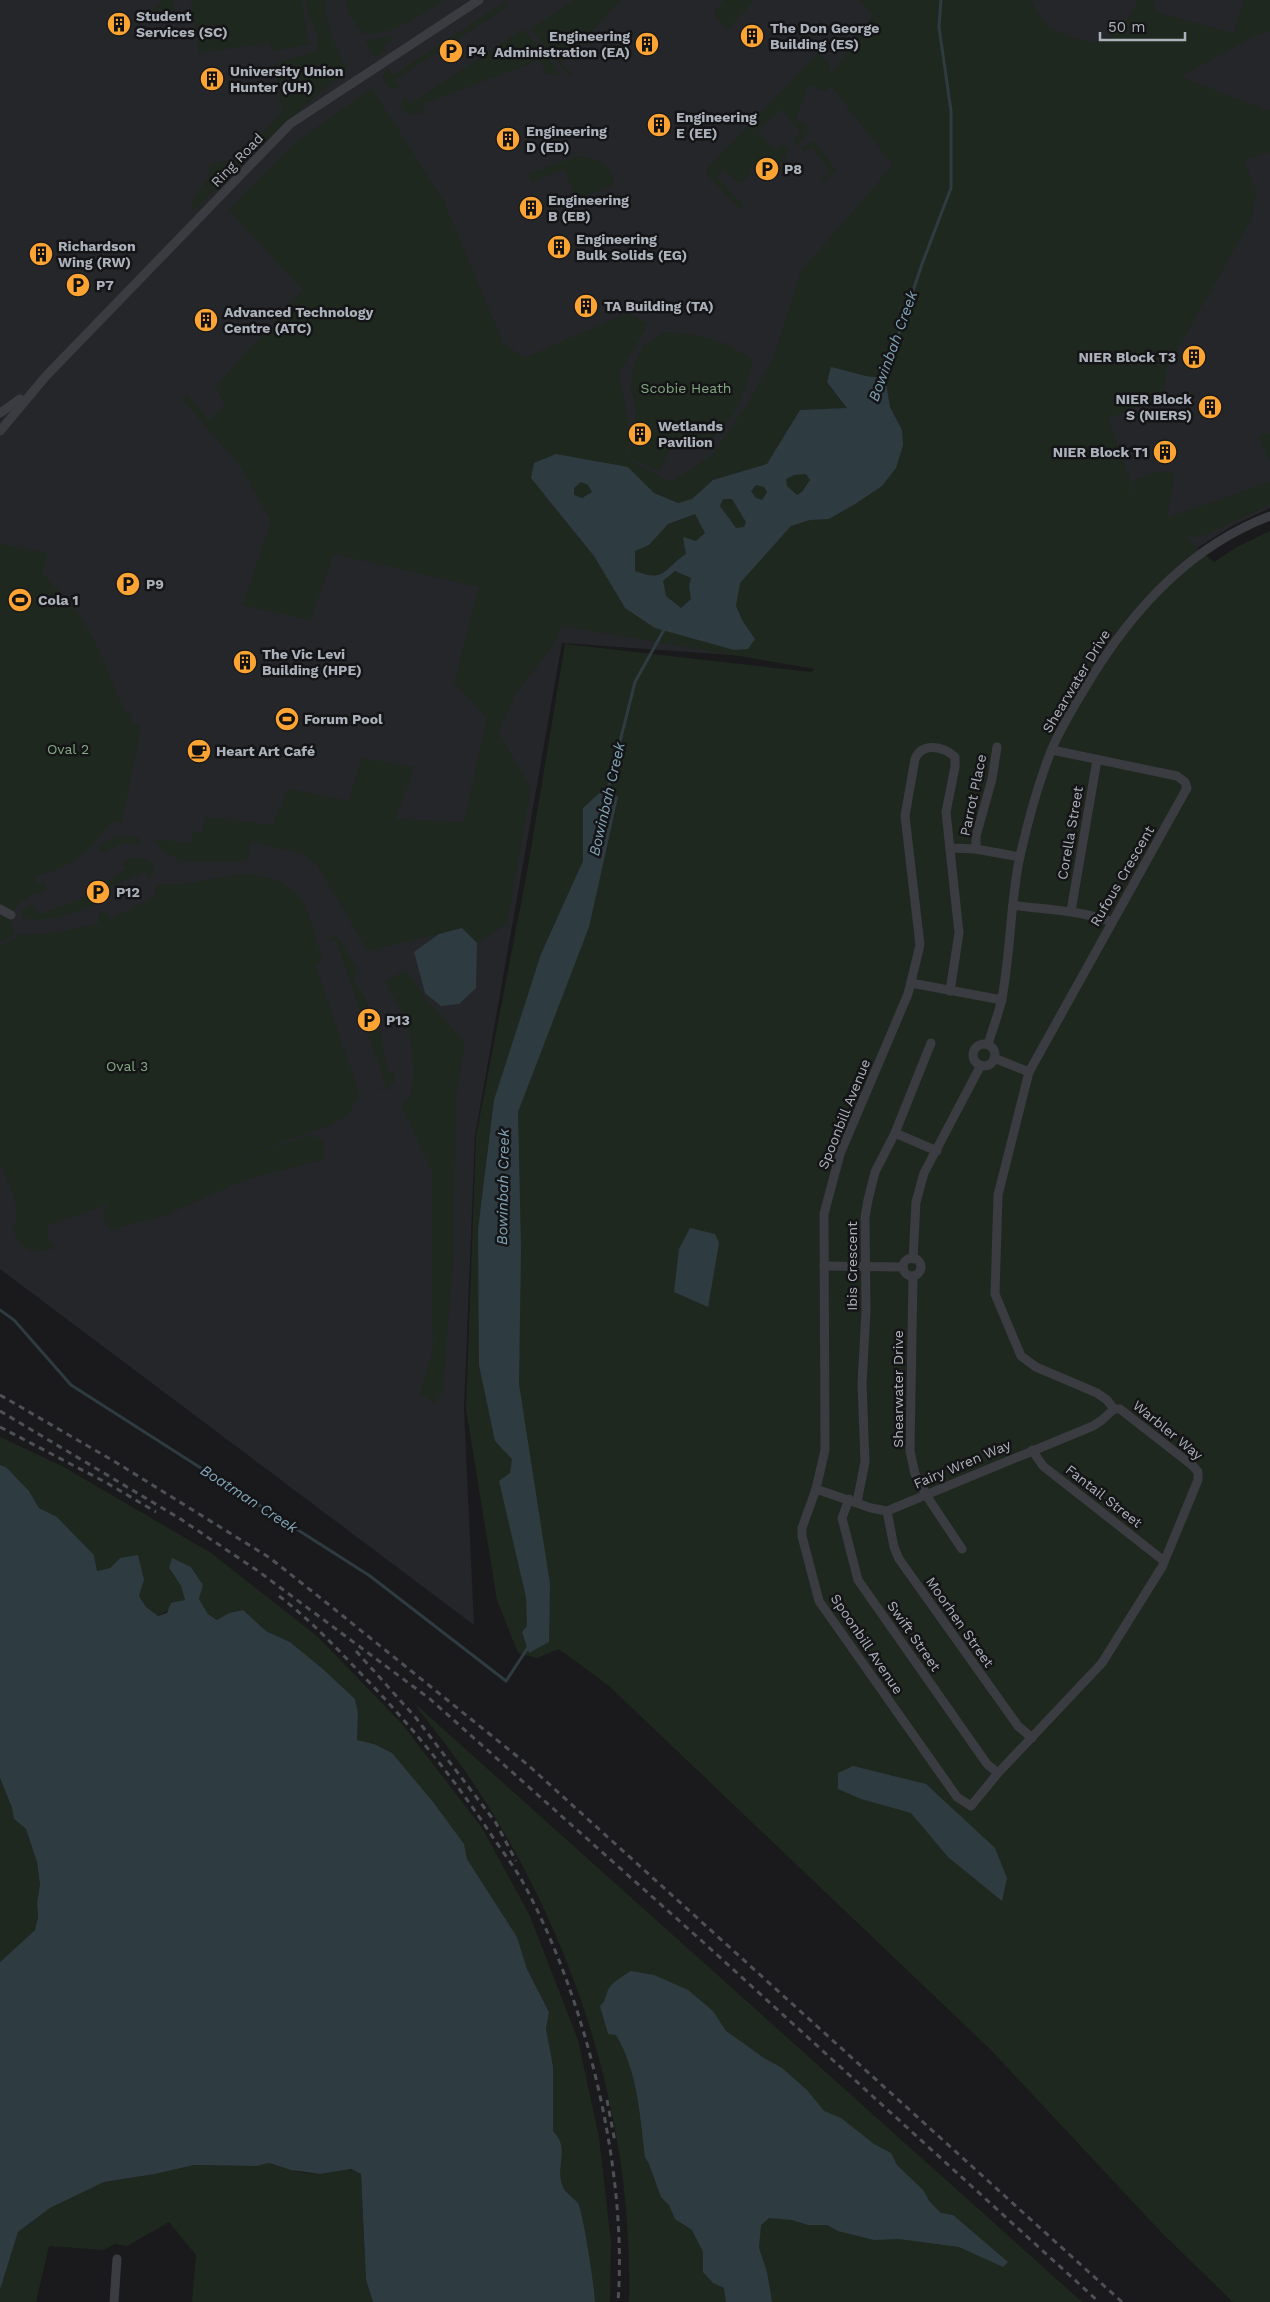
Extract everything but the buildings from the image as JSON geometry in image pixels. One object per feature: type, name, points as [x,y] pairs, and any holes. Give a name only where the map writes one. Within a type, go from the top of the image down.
[{"type":"street","name":"Ring Road","points":[[0,431],[46,376],[290,124],[479,0]]},
{"type":"street","name":"Ring Road","points":[[0,413],[15,403],[46,376]]},
{"type":"street","name":"Shearwater Drive","points":[[988,1045],[1002,1000],[1020,857],[1035,799],[1052,750],[1103,657],[1146,602],[1173,577],[1223,540],[1254,522],[1270,516]]},
{"type":"street","name":"Spoonbill Avenue","points":[[950,990],[959,933],[946,812],[955,767],[955,757],[948,751],[930,747],[922,748],[917,752],[914,759],[904,816],[920,944],[911,983],[840,1154],[824,1214],[825,1450],[816,1489],[802,1528],[802,1536],[819,1600],[958,1797],[972,1806]]},
{"type":"street","name":"Parrot Place","points":[[976,849],[976,836],[992,779],[997,747]]},
{"type":"street","name":"Rufous Crescent","points":[[1029,1072],[1187,788],[1185,782],[1177,776],[1052,750]]},
{"type":"street","name":"Corella Street","points":[[1071,911],[1097,760]]},
{"type":"street","points":[[950,848],[976,849],[1020,857]]},
{"type":"street","points":[[1013,905],[1056,911],[1071,911],[1112,922]]},
{"type":"street","points":[[0,909],[11,915]]},
{"type":"street","points":[[911,983],[1002,1000]]},
{"type":"street","name":"Ibis Crescent","points":[[853,1500],[865,1462],[862,1384],[866,1311],[865,1217],[875,1172],[894,1133],[931,1043]]},
{"type":"street","points":[[988,1045],[994,1050],[994,1058],[989,1065],[981,1065],[974,1060],[974,1052],[980,1046],[988,1045]]},
{"type":"street","points":[[994,1058],[1029,1072]]},
{"type":"street","points":[[913,1259],[916,1202],[924,1173],[981,1065]]},
{"type":"street","name":"Warbler Way","points":[[972,1806],[998,1773],[1102,1663],[1144,1598],[1164,1561],[1198,1480],[1198,1472],[1193,1466],[1120,1409],[1114,1409],[1107,1400],[1097,1393],[1036,1367],[1021,1356],[995,1294],[998,1195],[1029,1072]]},
{"type":"street","points":[[894,1133],[937,1151]]},
{"type":"street","points":[[913,1259],[918,1261],[921,1269],[917,1275],[913,1276],[906,1274],[903,1267],[907,1260],[913,1259]]},
{"type":"street","points":[[824,1266],[903,1267]]},
{"type":"street","name":"Shearwater Drive","points":[[913,1276],[910,1451],[915,1474],[962,1549]]},
{"type":"street","name":"Fairy Wren Way","points":[[887,1511],[1093,1426],[1114,1409]]},
{"type":"street","name":"Fantail Street","points":[[1032,1450],[1043,1466],[1164,1561]]},
{"type":"street","points":[[816,1489],[853,1500],[871,1508],[887,1511]]},
{"type":"street","name":"Swift Street","points":[[853,1500],[842,1518],[858,1580],[987,1764],[998,1773]]},
{"type":"street","name":"Moorhen Street","points":[[887,1511],[894,1547],[899,1559],[1018,1726],[1032,1738]]},
{"type":"street","points":[[114,2302],[117,2259]]},
{"type":"shaded area","points":[[0,0],[1270,0],[1270,508],[1232,526],[1197,548],[1169,523],[815,661],[562,643],[475,1136],[464,1409],[474,1625],[0,1269]]},
{"type":"green space","points":[[162,0],[173,0],[175,11],[157,14],[156,17],[148,18]]},
{"type":"green space","points":[[191,0],[302,0],[309,45],[271,51],[270,43],[199,53]]},
{"type":"green space","points":[[306,0],[326,0],[329,27],[347,69],[291,118],[193,211],[191,203],[209,176],[211,164],[239,159],[282,112],[274,64],[317,51],[318,35],[308,15]]},
{"type":"green space","points":[[346,0],[441,0],[440,4],[403,25],[384,32],[362,33],[348,12]]},
{"type":"green space","points":[[574,0],[621,0],[561,63],[573,75],[571,78],[531,29]]},
{"type":"green space","points":[[724,0],[755,0],[727,30],[715,16],[715,10]]},
{"type":"green space","points":[[859,0],[1031,0],[1048,28],[1074,38],[1098,42],[1106,39],[1119,29],[1138,0],[1155,0],[1153,6],[1158,13],[1234,33],[1244,0],[1270,0],[1270,31],[1255,36],[1180,77],[1270,111],[1270,152],[1244,160],[1257,193],[1251,220],[1168,366],[1161,398],[1108,418],[1148,531],[1132,481],[1161,471],[1175,472],[1167,518],[1270,482],[1270,505],[1202,536],[1185,537],[1214,562],[1235,548],[1270,531],[1270,2302],[1233,2302],[1161,2232],[991,2050],[609,1686],[559,1649],[537,1658],[518,1653],[497,1600],[466,1409],[476,1136],[528,867],[565,644],[811,672],[815,669],[562,626],[552,647],[516,693],[498,732],[531,788],[507,924],[477,943],[462,928],[368,951],[317,865],[302,853],[251,842],[247,861],[181,861],[164,852],[154,839],[190,843],[193,831],[202,833],[206,817],[273,825],[288,789],[349,801],[362,758],[414,767],[396,819],[464,822],[487,718],[454,682],[479,587],[334,554],[310,620],[243,605],[271,521],[241,467],[183,400],[186,394],[209,420],[225,406],[216,386],[303,290],[229,210],[296,142],[372,88],[444,202],[503,343],[524,358],[628,313],[648,324],[619,374],[629,427],[628,459],[671,482],[712,455],[747,405],[774,357],[801,271],[893,165],[831,86],[825,91],[809,85],[795,120],[807,124],[808,131],[798,145],[793,140],[801,132],[781,109],[757,131],[774,150],[784,144],[789,149],[784,161],[776,164],[767,155],[757,162],[767,172],[764,174],[754,164],[748,168],[752,172],[739,184],[725,169],[716,177],[744,206],[740,210],[706,173],[708,168],[818,53],[827,61],[832,73],[873,15]],"holes":[[[855,372],[870,379],[885,377],[890,407],[902,430],[882,486],[829,519],[810,520],[791,526],[740,583],[736,606],[742,620],[755,639],[734,650],[655,628],[625,608],[594,556],[545,498],[556,454],[628,467],[654,493],[678,503],[692,499],[713,480],[767,464],[800,410],[847,408],[827,383]]]},
{"type":"green space","points":[[505,2],[508,6],[504,9],[395,80],[400,88],[390,88],[384,83],[383,75],[387,68],[392,76]]},
{"type":"green space","points":[[523,29],[545,53],[560,76],[546,73],[540,60],[422,104],[425,112],[411,115],[402,108],[402,102],[405,97],[410,104]]},
{"type":"green space","points":[[393,36],[393,39],[383,46],[386,51],[376,57],[373,56],[365,40]]},
{"type":"green space","points":[[811,142],[815,143],[836,170],[824,182],[821,179],[829,173],[829,169],[812,147],[803,152],[801,149]]},
{"type":"green space","points":[[578,156],[596,160],[605,166],[612,176],[613,185],[576,200],[564,169],[531,182],[528,174]]},
{"type":"green space","name":"Scobie Heath","points":[[665,332],[690,334],[721,342],[753,360],[741,399],[727,424],[707,442],[694,447],[671,446],[660,471],[629,458],[636,413],[631,386],[634,364],[644,345]]},
{"type":"green space","points":[[1270,433],[1270,461],[1258,436]]},
{"type":"green space","points":[[806,474],[810,480],[802,492],[797,495],[787,486],[786,479],[794,475]]},
{"type":"green space","points":[[581,482],[588,485],[592,492],[582,498],[574,495],[574,488]]},
{"type":"green space","points":[[756,485],[764,487],[767,492],[762,500],[756,498],[751,491]]},
{"type":"green space","points":[[723,499],[732,499],[746,523],[744,527],[736,528],[720,506]]},
{"type":"green space","points":[[695,513],[705,533],[696,541],[683,544],[686,554],[658,574],[644,574],[634,571],[635,551],[649,545],[668,524]]},
{"type":"green space","name":"Oval 2","points":[[0,544],[48,553],[42,573],[75,609],[93,637],[125,711],[130,713],[133,724],[141,727],[122,822],[111,822],[84,853],[69,863],[53,871],[36,876],[36,884],[44,882],[47,890],[31,896],[18,905],[11,918],[16,934],[0,942]]},
{"type":"green space","points":[[675,571],[691,578],[689,586],[691,599],[681,608],[666,596],[663,581]]},
{"type":"green space","points":[[117,836],[138,837],[141,844],[122,843],[104,853],[97,847]]},
{"type":"green space","points":[[141,857],[148,860],[152,865],[153,872],[149,879],[145,871],[97,893],[100,902],[61,916],[38,920],[22,916],[23,910],[29,905],[33,906],[38,915],[80,899],[126,869],[122,864],[132,858]]},
{"type":"green space","name":"Oval 3","points":[[242,874],[280,882],[292,889],[301,899],[312,925],[323,961],[315,964],[360,1095],[347,1115],[333,1124],[209,1169],[310,1135],[323,1140],[324,1159],[245,1180],[166,1215],[111,1230],[102,1216],[108,1204],[48,1225],[47,1236],[55,1248],[40,1251],[29,1250],[20,1243],[12,1230],[15,1222],[16,1206],[11,1188],[0,1165],[0,947],[21,934],[32,935],[65,931],[98,924],[99,914],[105,911],[109,919],[157,896],[154,888],[162,884],[183,884]]},
{"type":"green space","points":[[332,935],[339,939],[359,972],[352,977],[374,1014],[380,1031],[388,1073],[394,1072],[395,1081],[387,1090],[378,1089],[386,1086],[336,940],[328,942]]},
{"type":"green space","points":[[406,970],[428,1001],[465,1043],[456,1094],[454,1249],[443,1390],[434,1404],[420,1393],[433,1350],[432,1171],[401,1105],[411,1093],[413,1084],[412,1052],[402,1012],[385,981]]},
{"type":"green space","points":[[0,1437],[62,1466],[211,1553],[317,1636],[403,1725],[482,1828],[530,1916],[578,2040],[599,2137],[611,2242],[610,2302],[595,2302],[580,2209],[578,2203],[564,2189],[561,2181],[561,2145],[553,2131],[553,2066],[546,2029],[549,2012],[527,1969],[517,1937],[467,1859],[464,1844],[374,1744],[357,1740],[358,1713],[355,1699],[323,1669],[290,1642],[266,1631],[243,1610],[229,1613],[217,1620],[208,1614],[199,1599],[203,1585],[191,1567],[169,1569],[181,1586],[185,1600],[158,1616],[146,1607],[139,1596],[144,1580],[120,1558],[110,1568],[97,1571],[94,1555],[57,1517],[39,1508],[29,1491],[6,1467],[0,1465]]},
{"type":"green space","points":[[413,1702],[1082,2302],[629,2302],[628,2233],[621,2164],[608,2097],[591,2030],[568,1965],[540,1901],[508,1840],[472,1781]]},
{"type":"green space","points":[[0,1778],[12,1808],[14,1819],[26,1829],[37,1862],[40,1885],[37,1903],[38,1917],[35,1930],[0,1962]]},
{"type":"green space","points":[[269,2163],[306,2173],[325,2174],[349,2170],[361,2174],[366,2280],[373,2302],[192,2302],[196,2255],[169,2222],[127,2246],[115,2244],[103,2250],[49,2246],[36,2302],[0,2302],[0,2290],[18,2232],[50,2208],[104,2182],[155,2174],[194,2165],[257,2166]]},
{"type":"water","points":[[831,367],[865,376],[885,377],[890,407],[902,430],[903,445],[896,468],[882,486],[829,519],[810,520],[791,526],[740,583],[736,606],[742,620],[755,639],[748,649],[734,650],[655,628],[625,608],[594,556],[531,478],[534,463],[556,454],[628,467],[654,493],[678,503],[692,499],[713,480],[767,464],[800,410],[847,408],[827,382]],"holes":[[[806,474],[810,480],[802,492],[797,495],[787,486],[786,479],[794,475]],[[581,482],[588,485],[592,492],[582,498],[574,495],[574,488]],[[756,485],[764,487],[767,492],[762,500],[756,498],[751,491]],[[723,499],[732,499],[746,522],[744,527],[736,528],[720,506]],[[695,514],[705,533],[696,541],[683,537],[686,554],[659,575],[653,576],[635,571],[635,551],[649,545],[668,524]],[[675,571],[691,578],[689,586],[691,599],[681,608],[666,596],[663,581]]]},
{"type":"water","points":[[604,789],[618,797],[589,927],[518,1112],[521,1249],[519,1384],[550,1584],[549,1642],[529,1653],[522,1632],[527,1626],[526,1597],[499,1481],[510,1473],[512,1459],[495,1441],[479,1365],[478,1230],[494,1100],[541,954],[583,861],[583,808]]},
{"type":"water","points":[[462,928],[477,943],[476,988],[459,1004],[441,1006],[425,993],[414,952],[439,934]]},
{"type":"water","points":[[690,1228],[715,1234],[719,1243],[708,1307],[674,1292],[679,1249]]},
{"type":"water","points":[[0,1465],[6,1467],[29,1491],[39,1508],[57,1517],[94,1555],[97,1571],[110,1568],[120,1558],[138,1555],[144,1580],[139,1596],[146,1607],[158,1616],[167,1613],[171,1603],[185,1600],[181,1586],[169,1568],[172,1558],[191,1567],[203,1585],[199,1599],[208,1614],[217,1620],[229,1613],[243,1610],[266,1631],[290,1642],[355,1699],[358,1713],[357,1740],[374,1744],[392,1753],[433,1802],[464,1844],[467,1859],[517,1937],[527,1969],[549,2012],[546,2029],[553,2066],[553,2131],[561,2145],[561,2181],[567,2193],[578,2203],[583,2220],[595,2302],[373,2302],[366,2280],[361,2174],[351,2169],[320,2174],[291,2170],[269,2163],[257,2166],[194,2165],[155,2174],[104,2182],[50,2208],[18,2232],[0,2290],[0,1962],[35,1930],[38,1917],[37,1903],[40,1885],[37,1862],[26,1829],[14,1819],[12,1808],[0,1778]]},
{"type":"water","points":[[853,1766],[926,1784],[995,1848],[1007,1878],[1002,1901],[948,1857],[911,1813],[861,1799],[838,1789],[838,1773]]},
{"type":"water","points":[[631,1971],[654,1975],[688,1990],[713,2011],[726,2031],[764,2058],[782,2068],[807,2090],[824,2111],[841,2118],[874,2144],[891,2153],[897,2165],[923,2190],[930,2202],[941,2213],[953,2215],[1008,2262],[1003,2267],[959,2247],[899,2239],[874,2240],[838,2231],[827,2225],[808,2225],[792,2220],[769,2218],[761,2225],[759,2248],[767,2272],[772,2302],[726,2302],[724,2288],[713,2283],[703,2272],[703,2252],[692,2230],[675,2219],[669,2205],[661,2197],[645,2157],[634,2079],[616,2035],[608,2034],[600,2006],[604,2002],[611,1985]]},
{"type":"waterway","name":"Bowinbah Creek","points":[[883,381],[922,264],[951,188],[951,111],[939,27],[941,0]]},
{"type":"waterway","name":"Bowinbah Creek","points":[[607,793],[635,682],[665,628]]},
{"type":"waterway","name":"Boatman Creek","points":[[0,1310],[14,1320],[71,1385],[370,1576],[506,1681],[529,1646]]},
{"type":"railway","points":[[0,1395],[117,1463],[270,1558],[528,1765],[1122,2302]]},
{"type":"railway","points":[[0,1411],[179,1518],[258,1571],[430,1699],[703,1942],[1099,2302]]},
{"type":"railway","points":[[0,1427],[107,1483],[156,1512]]},
{"type":"railway","points":[[279,1596],[336,1648],[384,1698],[431,1752],[460,1790],[520,1877],[543,1923],[564,1974],[582,2027],[597,2083],[609,2140],[616,2196],[619,2250],[618,2302]]},
{"type":"railway","points":[[356,1651],[416,1718],[496,1823],[516,1861]]},
{"type":"railway","points":[[607,2100],[615,2142]]},
{"type":"place","name":"Student Services (SC)","points":[[119,24]]},
{"type":"place","name":"The Don George Building (ES)","points":[[752,36]]},
{"type":"place","name":"Engineering Administration (EA)","points":[[647,44]]},
{"type":"place","name":"P4","points":[[451,51]]},
{"type":"place","name":"University Union Hunter (UH)","points":[[212,79]]},
{"type":"place","name":"Engineering E (EE)","points":[[659,125]]},
{"type":"place","name":"Engineering D (ED)","points":[[508,139]]},
{"type":"place","name":"P8","points":[[767,169]]},
{"type":"place","name":"Engineering B (EB)","points":[[531,208]]},
{"type":"place","name":"Engineering Bulk Solids (EG)","points":[[559,247]]},
{"type":"place","name":"Richardson Wing (RW)","points":[[41,254]]},
{"type":"place","name":"P7","points":[[78,285]]},
{"type":"place","name":"TA Building (TA)","points":[[586,306]]},
{"type":"place","name":"Advanced Technology Centre (ATC)","points":[[206,320]]},
{"type":"place","name":"NIER Block T3","points":[[1194,357]]},
{"type":"place","name":"NIER Block S (NIERS)","points":[[1210,407]]},
{"type":"place","name":"Wetlands Pavilion","points":[[640,434]]},
{"type":"place","name":"NIER Block T1","points":[[1165,452]]},
{"type":"place","name":"P9","points":[[128,584]]},
{"type":"place","name":"Cola 1","points":[[20,600]]},
{"type":"place","name":"The Vic Levi Building (HPE)","points":[[245,662]]},
{"type":"place","name":"Forum Pool","points":[[287,719]]},
{"type":"place","name":"Heart Art Café","points":[[199,751]]},
{"type":"place","name":"P12","points":[[98,892]]},
{"type":"place","name":"P13","points":[[369,1020]]}]
